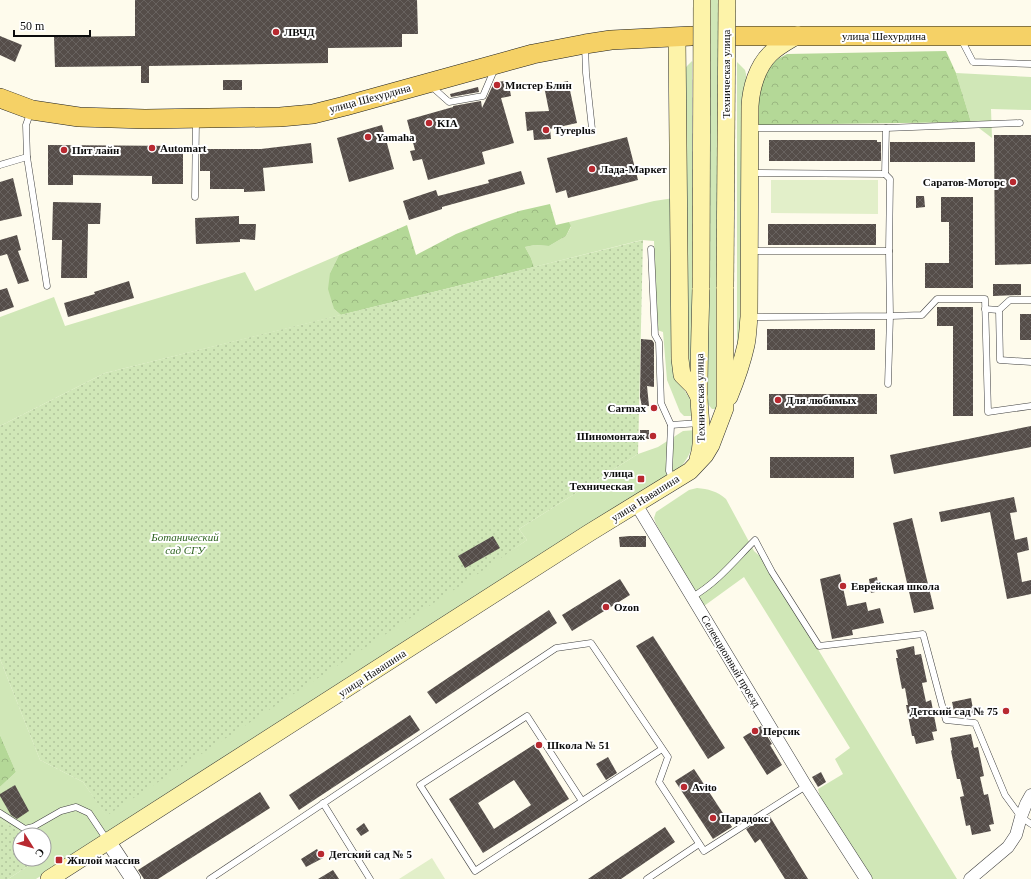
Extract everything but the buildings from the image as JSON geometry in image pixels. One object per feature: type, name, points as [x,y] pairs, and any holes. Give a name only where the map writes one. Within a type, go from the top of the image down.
[{"type":"main road","name":"Техническая улица","points":[[696,466],[701,446],[702,0]]},
{"type":"main road","name":"Техническая улица","points":[[696,466],[711,445],[724,410],[727,0]]},
{"type":"main road","name":"улица Шехурдина","points":[[0,98],[38,111],[79,117],[196,119],[280,117],[313,114],[533,54],[611,40],[684,36]]},
{"type":"main road","points":[[684,36],[680,359],[682,375],[693,386],[700,410]]},
{"type":"main road","name":"улица Шехурдина","points":[[737,36],[1031,36]]},
{"type":"main road","points":[[724,410],[734,386],[743,357],[749,317],[751,93],[754,81],[769,54],[782,44],[798,36]]},
{"type":"main road","name":"улица Навашина","points":[[48,879],[696,466]]},
{"type":"street","points":[[700,410],[703,416],[710,420],[717,420],[724,410]]},
{"type":"street","name":"Селекционный проезд","points":[[636,504],[806,786],[866,879]]},
{"type":"street","points":[[970,879],[1008,847],[1016,835],[1021,817],[1031,795]]},
{"type":"street","points":[[108,841],[133,879]]},
{"type":"lane","points":[[959,36],[973,62],[1031,64]]},
{"type":"lane","points":[[585,44],[586,73],[592,129]]},
{"type":"lane","points":[[427,83],[449,102],[483,96],[497,64]]},
{"type":"lane","points":[[38,111],[26,125],[28,157],[47,286]]},
{"type":"lane","points":[[194,197],[196,119]]},
{"type":"lane","points":[[750,128],[886,128],[1020,123]]},
{"type":"lane","points":[[885,174],[886,128]]},
{"type":"lane","points":[[0,164],[28,157]]},
{"type":"lane","points":[[750,173],[885,174],[890,179],[890,316],[888,384]]},
{"type":"lane","points":[[651,249],[655,335],[659,342],[661,403],[671,425],[669,471],[674,481]]},
{"type":"lane","points":[[749,251],[889,251]]},
{"type":"lane","points":[[749,317],[922,315],[937,299],[984,299],[988,412],[1031,406]]},
{"type":"lane","points":[[985,309],[999,310],[1010,300],[1031,300]]},
{"type":"lane","points":[[999,310],[1000,360],[1031,362]]},
{"type":"lane","points":[[671,425],[700,410]]},
{"type":"lane","points":[[692,597],[701,592],[720,575],[755,540],[772,572],[819,646],[923,634],[946,720],[975,723],[1005,795],[1021,817],[1031,824]]},
{"type":"lane","points":[[210,879],[556,648],[591,643],[668,757],[659,782],[704,851],[806,786]]},
{"type":"lane","points":[[582,802],[527,716],[420,785],[476,870],[582,802],[662,750]]},
{"type":"lane","points":[[324,803],[370,879]]},
{"type":"lane","points":[[0,813],[25,829],[33,827],[61,811],[76,807],[89,813],[108,841]]},
{"type":"lane","points":[[647,879],[700,844]]},
{"type":"green space","points":[[709,0],[720,0],[720,396],[716,409],[712,409],[708,404]]},
{"type":"green space","points":[[946,51],[956,73],[971,122],[756,125],[758,83],[776,60],[787,54]]},
{"type":"green space","points":[[692,61],[693,288],[691,369],[688,366],[684,70]]},
{"type":"green space","points":[[737,62],[745,70],[746,74],[746,316],[737,350]]},
{"type":"green space","points":[[956,73],[1031,77],[1031,110],[991,109],[992,138],[971,122]]},
{"type":"green space","points":[[771,180],[878,180],[878,214],[771,213]]},
{"type":"green space","points":[[674,198],[681,385],[695,407],[696,416],[684,416],[680,412],[667,380],[663,332],[657,330],[654,241],[642,240],[534,267],[525,247],[535,245],[549,246],[566,236],[571,227],[569,222],[654,201]]},
{"type":"green space","points":[[550,204],[556,225],[569,222],[571,226],[566,236],[549,246],[535,245],[525,247],[534,267],[341,315],[334,309],[328,289],[330,273],[339,255],[407,225],[416,255],[456,234],[492,220],[519,211]]},
{"type":"green space","name":"Ботанический сад СГУ","points":[[643,240],[638,454],[519,529],[527,540],[463,584],[106,816],[83,782],[40,760],[0,659],[0,426],[105,373]]},
{"type":"green space","points":[[339,255],[330,273],[334,309],[341,315],[105,373],[0,426],[0,317],[54,297],[65,326],[245,272],[255,291]]},
{"type":"green space","points":[[696,430],[691,450],[681,467],[36,879],[8,879],[27,867],[52,867],[52,827],[12,827],[0,819],[0,787],[16,772],[0,735],[0,659],[40,760],[83,782],[106,815],[527,540],[519,529],[638,454],[658,447],[683,431]]},
{"type":"green space","points":[[697,488],[712,491],[726,499],[754,551],[764,560],[957,879],[872,879],[820,797],[818,789],[843,774],[835,759],[850,748],[744,577],[704,606],[656,524],[654,518],[656,512],[689,490]]},
{"type":"green space","points":[[0,735],[16,772],[0,787]]},
{"type":"green space","points":[[0,819],[12,827],[12,867],[27,867],[8,879],[0,879]]},
{"type":"green space","points":[[432,858],[445,879],[399,879]]},
{"type":"tunnel","points":[[691,36],[737,36]]},
{"type":"place","name":"ЛВЧД","points":[[276,32]]},
{"type":"place","name":"Мистер Блин","points":[[497,85]]},
{"type":"place","name":"KIA","points":[[429,123]]},
{"type":"place","name":"Tyreplus","points":[[546,130]]},
{"type":"place","name":"Yamaha","points":[[368,137]]},
{"type":"place","name":"Automart","points":[[152,148]]},
{"type":"place","name":"Пит лайн","points":[[64,150]]},
{"type":"place","name":"Лада-Маркет","points":[[592,169]]},
{"type":"place","name":"Саратов-Моторс","points":[[1013,182]]},
{"type":"place","name":"Для любимых","points":[[778,400]]},
{"type":"place","name":"Carmax","points":[[654,408]]},
{"type":"place","name":"Шиномонтаж","points":[[653,436]]},
{"type":"place","name":"улица Техническая","points":[[641,479]]},
{"type":"place","name":"Еврейская школа","points":[[843,586]]},
{"type":"place","name":"Ozon","points":[[606,607]]},
{"type":"place","name":"Детский сад № 75","points":[[1006,711]]},
{"type":"place","name":"Персик","points":[[755,731]]},
{"type":"place","name":"Школа № 51","points":[[539,745]]},
{"type":"place","name":"Avito","points":[[684,787]]},
{"type":"place","name":"Парадокс","points":[[713,818]]},
{"type":"place","name":"Детский сад № 5","points":[[321,854]]},
{"type":"place","name":"Жилой массив","points":[[59,860]]}]
